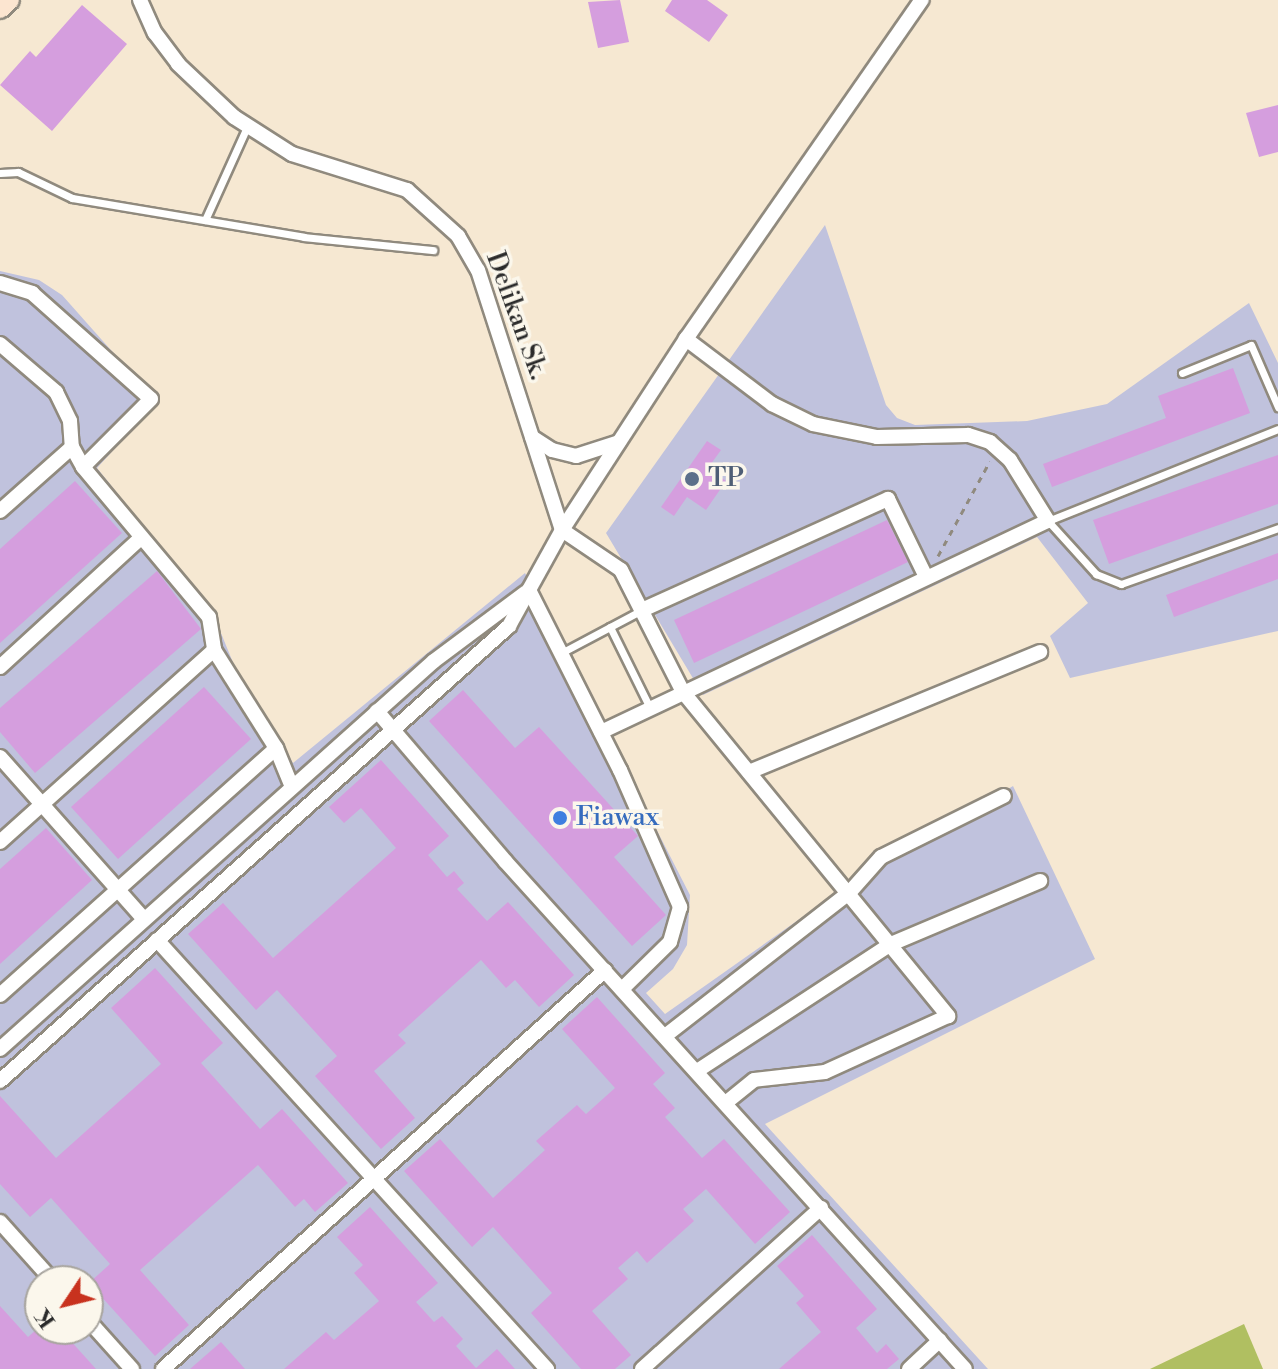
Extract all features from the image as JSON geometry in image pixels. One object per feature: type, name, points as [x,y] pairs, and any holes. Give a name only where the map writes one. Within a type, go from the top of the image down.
[{"type":"street","points":[[0,8],[9,0]]},
{"type":"street","name":"Delikan Sk.","points":[[140,0],[155,33],[178,64],[247,127],[292,154],[407,190],[445,221],[478,270],[562,530]]},
{"type":"street","points":[[0,1081],[509,626],[562,530],[686,339],[922,0]]},
{"type":"street","points":[[0,283],[32,293],[151,399],[83,467]]},
{"type":"street","points":[[601,732],[1048,521],[998,447],[968,435],[877,437],[813,424],[772,404],[686,339]]},
{"type":"street","points":[[0,344],[56,392],[70,421],[72,447],[83,467],[209,617],[214,650],[276,748],[292,787]]},
{"type":"street","points":[[532,437],[552,450],[576,456],[619,442]]},
{"type":"street","points":[[0,511],[72,447]]},
{"type":"street","points":[[642,610],[888,499],[926,577]]},
{"type":"street","points":[[562,530],[621,570],[683,692],[948,1016],[825,1072],[754,1080],[726,1103]]},
{"type":"street","points":[[0,667],[141,538]]},
{"type":"street","points":[[529,590],[601,732],[680,907],[670,942],[622,989]]},
{"type":"street","points":[[0,1049],[434,661],[529,590]]},
{"type":"street","points":[[0,842],[214,650]]},
{"type":"street","points":[[749,772],[1040,652]]},
{"type":"street","points":[[377,711],[605,970],[965,1369]]},
{"type":"street","points":[[0,995],[276,748]]},
{"type":"street","points":[[0,757],[144,919]]},
{"type":"street","points":[[665,1036],[849,893],[881,857],[1004,796]]},
{"type":"street","points":[[697,1071],[891,944],[1040,881]]},
{"type":"street","points":[[157,940],[547,1369]]},
{"type":"street","points":[[163,1369],[605,970]]},
{"type":"street","points":[[642,1369],[821,1208]]},
{"type":"street","points":[[0,1222],[39,1265]]},
{"type":"street","points":[[104,1338],[132,1369]]},
{"type":"street","points":[[909,1369],[940,1340]]},
{"type":"lane","points":[[205,220],[247,127]]},
{"type":"lane","points":[[0,173],[18,172],[72,198],[205,220],[433,250]]},
{"type":"lane","points":[[1182,373],[1251,345],[1278,407]]},
{"type":"lane","points":[[1278,429],[1048,521],[1096,574],[1121,584],[1278,528]]},
{"type":"lane","points":[[561,653],[642,610]]},
{"type":"lane","points":[[610,627],[650,708]]},
{"type":"path","points":[[926,577],[998,447]]},
{"type":"shaded area","points":[[825,225],[886,405],[897,418],[915,425],[1027,421],[1107,404],[1249,303],[1278,363],[1278,631],[1070,678],[1050,636],[1088,603],[1037,537],[703,695],[606,533]]},
{"type":"shaded area","points":[[0,271],[39,280],[62,295],[157,402],[97,468],[212,611],[234,665],[293,763],[525,573],[690,895],[687,945],[673,969],[646,993],[665,1014],[855,880],[1013,786],[1095,959],[765,1124],[988,1369],[0,1369]]},
{"type":"green space","points":[[1244,1324],[1263,1369],[1150,1369]]},
{"type":"building","points":[[620,0],[629,42],[598,48],[588,2]]},
{"type":"building","points":[[672,0],[707,0],[728,15],[709,42],[665,11]]},
{"type":"building","points":[[82,5],[127,44],[52,131],[0,85],[30,51],[36,57]]},
{"type":"building","points":[[1278,105],[1278,152],[1259,157],[1246,113]]},
{"type":"building","points":[[1233,368],[1250,413],[1052,487],[1043,464],[1166,418],[1158,396]]},
{"type":"building","points":[[707,441],[721,450],[708,468],[726,481],[706,510],[687,497],[674,516],[661,507]]},
{"type":"building","points":[[1278,455],[1278,504],[1109,564],[1093,520]]},
{"type":"building","points":[[75,481],[122,533],[0,643],[0,549]]},
{"type":"building","points":[[887,520],[908,562],[694,663],[674,620]]},
{"type":"building","points":[[1278,553],[1278,579],[1174,617],[1166,595]]},
{"type":"building","points":[[157,571],[201,629],[35,773],[0,732],[0,708]]},
{"type":"building","points":[[204,687],[251,739],[118,859],[71,807]]},
{"type":"building","points":[[463,690],[515,748],[539,727],[638,836],[614,857],[666,915],[632,946],[429,721]]},
{"type":"building","points":[[381,760],[449,836],[428,855],[447,877],[454,871],[464,883],[457,889],[487,921],[508,902],[574,975],[539,1007],[515,980],[506,988],[481,960],[398,1035],[406,1043],[374,1071],[415,1118],[381,1149],[315,1076],[337,1056],[277,990],[256,1010],[188,934],[223,903],[273,958],[396,848],[361,808],[344,823],[329,807]]},
{"type":"building","points":[[46,828],[92,880],[0,964],[0,869]]},
{"type":"building","points":[[155,968],[223,1043],[201,1063],[260,1129],[282,1109],[348,1183],[315,1212],[304,1199],[295,1207],[258,1165],[140,1270],[189,1325],[155,1356],[104,1300],[104,1269],[110,1264],[51,1198],[30,1217],[0,1184],[0,1096],[56,1158],[161,1064],[111,1008]]},
{"type":"building","points":[[597,997],[665,1073],[653,1084],[675,1108],[665,1117],[702,1158],[724,1139],[790,1212],[755,1244],[706,1189],[683,1209],[694,1221],[647,1263],[637,1251],[618,1268],[628,1279],[592,1311],[631,1355],[615,1369],[581,1369],[531,1313],[552,1293],[493,1227],[472,1247],[404,1171],[440,1139],[493,1198],[545,1150],[536,1141],[577,1105],[586,1114],[615,1088],[562,1029]]},
{"type":"building","points":[[370,1207],[438,1283],[416,1302],[434,1322],[442,1316],[463,1339],[456,1346],[476,1368],[497,1349],[515,1369],[284,1369],[326,1332],[334,1340],[379,1301],[354,1273],[363,1265],[337,1237]]},
{"type":"building","points":[[812,1235],[877,1309],[856,1328],[877,1353],[886,1344],[899,1359],[887,1369],[779,1369],[821,1332],[796,1303],[804,1296],[777,1266]]},
{"type":"building","points":[[0,1306],[24,1333],[24,1345],[74,1345],[96,1369],[0,1369]]},
{"type":"building","points":[[221,1342],[245,1369],[190,1369]]},
{"type":"place","name":"TP","points":[[692,479]]},
{"type":"place","name":"Fiawax","points":[[560,818]]}]
